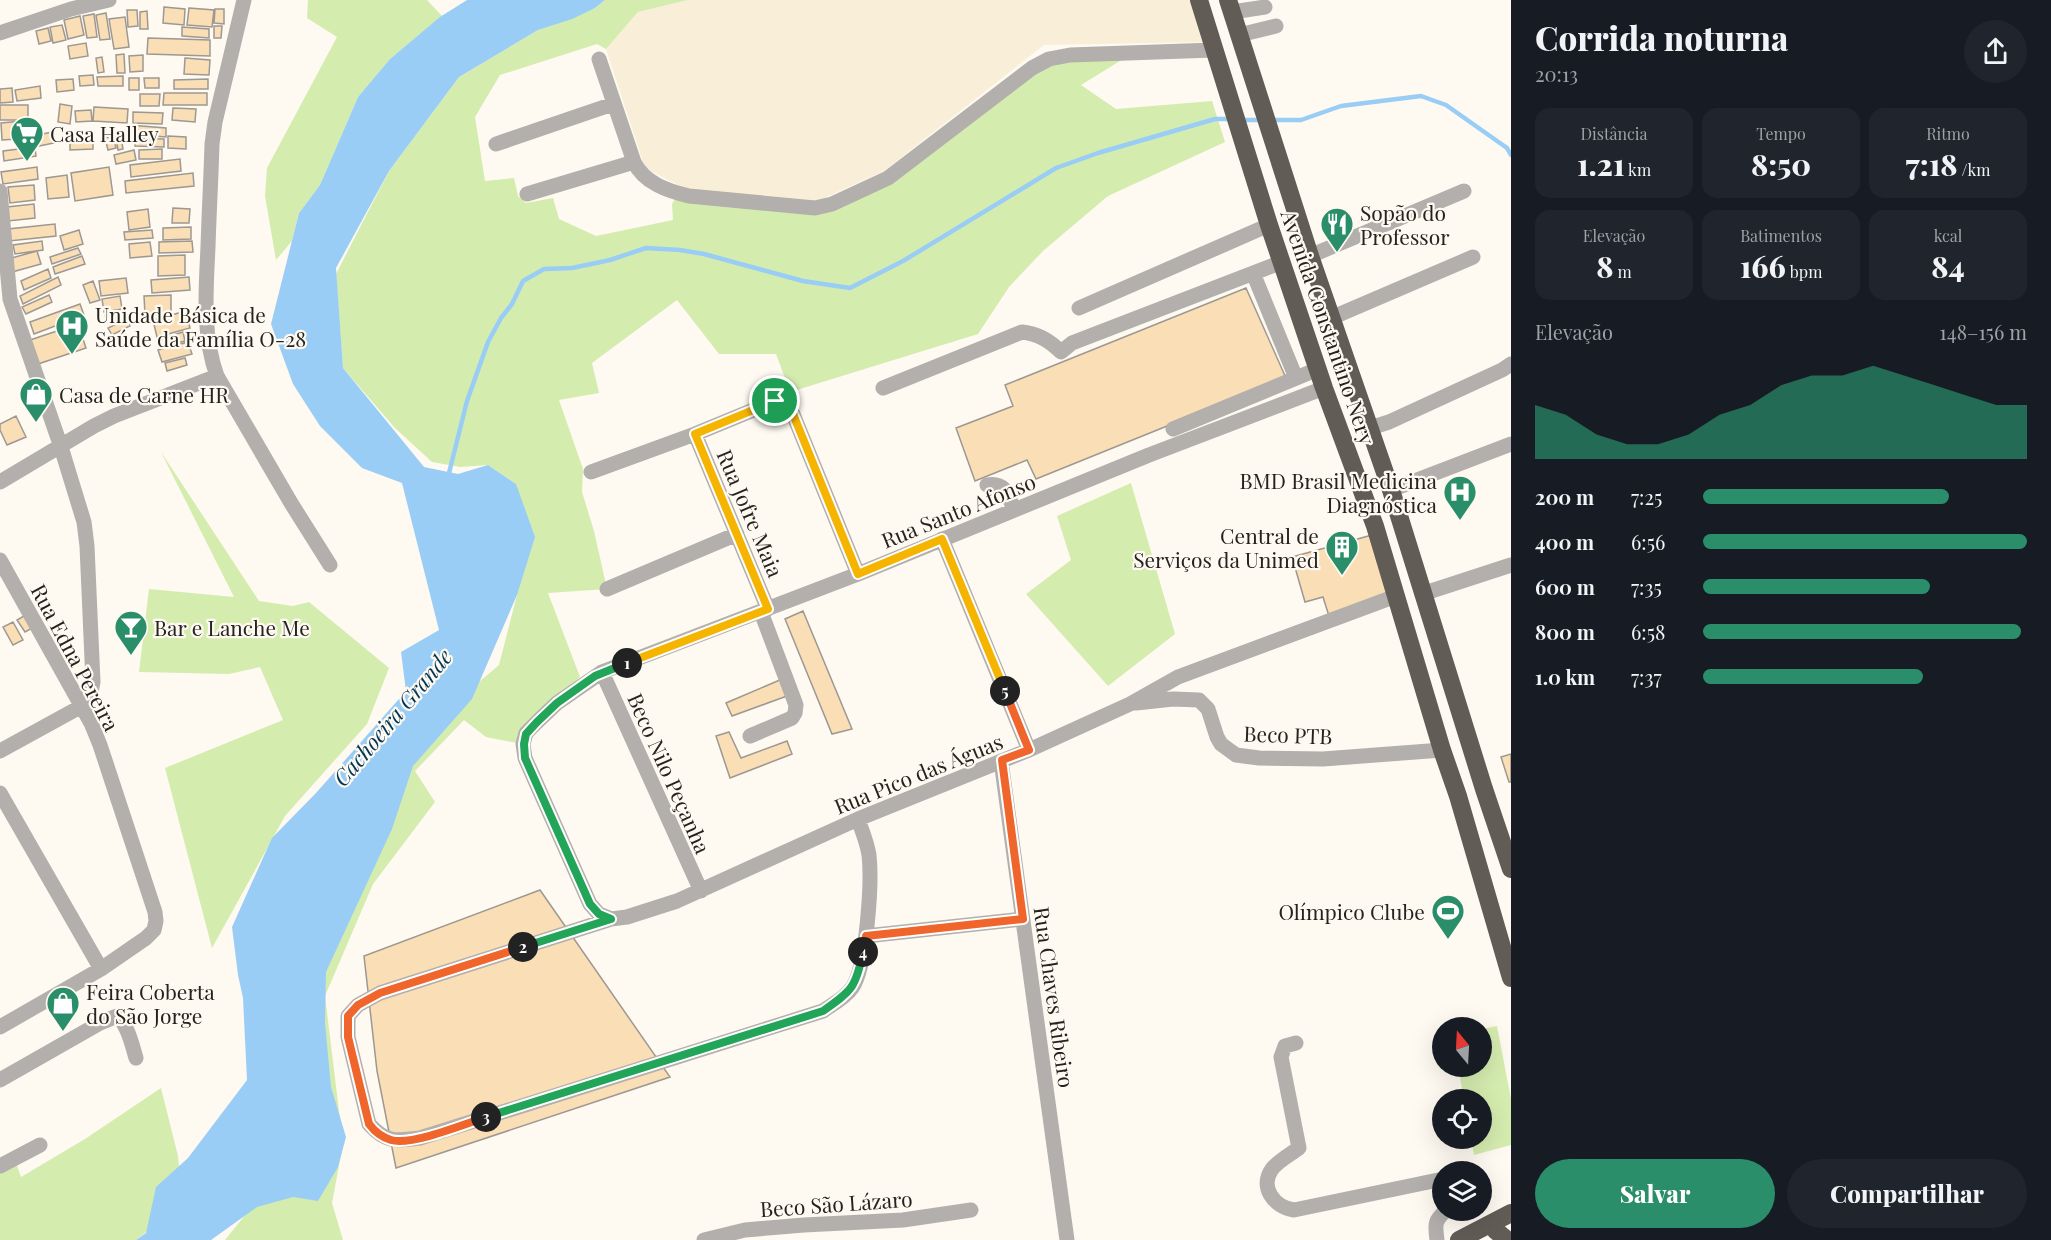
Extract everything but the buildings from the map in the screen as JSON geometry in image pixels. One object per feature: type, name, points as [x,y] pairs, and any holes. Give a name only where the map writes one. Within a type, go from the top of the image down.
[{"type":"highway","name":"Avenida Constantino Nery","points":[[1199,0],[1269,225],[1324,388],[1375,525],[1511,978]]},
{"type":"highway","name":"Avenida Constantino Nery","points":[[1230,6],[1310,256],[1391,489],[1422,594],[1511,869]]},
{"type":"highway","points":[[1460,1240],[1511,1213]]},
{"type":"highway","points":[[1460,1240],[1504,1232]]},
{"type":"street","points":[[0,33],[71,9],[109,0]]},
{"type":"street","points":[[244,0],[215,122],[212,144],[206,291],[208,342],[211,359],[218,376],[291,503],[330,565]]},
{"type":"street","points":[[1230,6],[1265,7]]},
{"type":"street","points":[[1239,35],[1276,26]]},
{"type":"street","points":[[599,59],[634,162],[638,170],[650,180],[673,192],[689,196],[815,208],[832,204],[888,178],[1032,68],[1048,59],[1070,55],[1214,50]]},
{"type":"street","points":[[496,144],[613,104]]},
{"type":"street","points":[[527,194],[634,162]]},
{"type":"street","points":[[0,191],[5,298],[61,447],[84,522],[93,682],[91,692],[82,706],[0,751]]},
{"type":"street","points":[[1310,256],[1464,191]]},
{"type":"street","points":[[1079,308],[1269,225]]},
{"type":"street","points":[[1331,318],[1473,257]]},
{"type":"street","points":[[883,388],[1022,332],[1036,334],[1051,342],[1061,352],[1072,343],[1282,262]]},
{"type":"street","points":[[1253,273],[1296,378]]},
{"type":"street","points":[[1370,428],[1389,422],[1511,364]]},
{"type":"street","points":[[1173,429],[1318,369]]},
{"type":"street","points":[[0,482],[114,416],[218,376]]},
{"type":"street","name":"Rua Santo Afonso","points":[[611,919],[599,914],[590,904],[525,758],[526,734],[550,709],[602,672],[858,574],[1149,455],[1324,388]]},
{"type":"street","points":[[591,472],[695,434],[775,401],[783,401],[789,407],[801,432],[858,574]]},
{"type":"street","name":"Rua Jofre Maia","points":[[695,434],[765,610],[796,705],[792,718],[750,736]]},
{"type":"street","points":[[1391,489],[1511,444]]},
{"type":"street","points":[[987,485],[999,484],[1003,487],[1014,510]]},
{"type":"street","points":[[607,589],[736,534]]},
{"type":"street","points":[[942,539],[1029,750]]},
{"type":"street","name":"Rua Edna Pereira","points":[[0,560],[82,706],[100,745],[155,912],[154,930],[101,969]]},
{"type":"street","points":[[1422,594],[1511,565]]},
{"type":"street","name":"Rua Pico das Águas","points":[[858,819],[867,843],[870,885],[866,936],[860,969],[853,987],[843,998],[823,1011],[420,1138],[393,1141],[378,1135],[369,1124],[348,1037],[348,1016],[358,1005],[380,993],[611,919],[637,914],[677,901],[858,819],[1029,750],[1130,704],[1178,676],[1396,596]]},
{"type":"street","name":"Beco Nilo Peçanha","points":[[602,672],[700,891]]},
{"type":"street","name":"Beco PTB","points":[[1130,704],[1173,699],[1199,700],[1208,709],[1221,744],[1236,755],[1259,758],[1323,759],[1442,750]]},
{"type":"street","name":"Rua Chaves Ribeiro","points":[[1002,760],[1067,1240]]},
{"type":"street","points":[[0,793],[101,969],[0,1027]]},
{"type":"street","points":[[866,936],[1023,919]]},
{"type":"street","points":[[0,1080],[100,1023],[117,1016],[126,1031],[136,1058]]},
{"type":"street","points":[[1296,1043],[1285,1046],[1281,1057],[1299,1148],[1272,1169],[1269,1191],[1274,1202],[1283,1208],[1294,1209],[1432,1181]]},
{"type":"street","points":[[0,1166],[40,1145]]},
{"type":"street","name":"Beco São Lázaro","points":[[704,1240],[745,1230],[806,1233],[971,1210]]},
{"type":"street","points":[[1437,1221],[1435,1226],[1437,1240]]},
{"type":"shaded area","points":[[688,0],[1192,0],[1206,42],[1044,45],[884,171],[815,202],[692,192],[645,168],[606,49],[638,12]]},
{"type":"green space","points":[[308,0],[427,0],[442,16],[390,59],[358,97],[320,185],[299,213],[292,241],[276,260],[265,196],[267,168],[337,37],[307,18]]},
{"type":"green space","points":[[605,0],[688,0],[638,12],[606,49],[597,44],[500,75],[475,117],[485,181],[514,178],[518,196],[526,203],[553,198],[559,219],[596,236],[673,220],[672,204],[679,192],[832,204],[888,178],[1049,59],[1133,53],[1081,85],[1116,109],[1212,101],[1225,142],[1108,196],[1043,251],[1009,287],[978,334],[790,392],[776,354],[719,354],[677,300],[592,363],[599,393],[559,400],[583,469],[582,492],[594,531],[607,589],[548,593],[580,677],[517,743],[486,737],[464,720],[415,771],[435,802],[373,884],[325,996],[343,1144],[332,1203],[343,1240],[225,1240],[291,1158],[271,997],[403,746],[499,665],[517,595],[516,484],[488,465],[460,467],[432,462],[395,428],[343,368],[336,274],[389,171],[459,77],[538,30],[595,8]]},
{"type":"green space","points":[[161,452],[259,601],[293,606],[309,602],[389,668],[367,724],[285,816],[212,948],[165,768],[283,720],[260,667],[229,674],[139,672],[149,589],[234,597]]},
{"type":"green space","points":[[1131,483],[1175,634],[1108,686],[1026,594],[1071,560],[1057,516]]},
{"type":"green space","points":[[1497,1026],[1511,1099],[1511,1145],[1474,1155],[1473,1149],[1492,1149],[1492,1089],[1462,1089],[1460,1077],[1492,1077],[1492,1027]]},
{"type":"green space","points":[[161,1088],[178,1156],[182,1199],[160,1221],[136,1240],[0,1240],[0,1164],[14,1157],[21,1177],[85,1139]]},
{"type":"water","name":"Cachoeira Grande","points":[[467,0],[605,0],[595,8],[572,19],[538,30],[459,77],[389,171],[336,268],[343,368],[424,467],[458,474],[488,465],[516,484],[535,537],[517,595],[472,699],[413,766],[392,829],[326,972],[325,1023],[331,1087],[346,1137],[338,1167],[318,1201],[293,1197],[257,1207],[211,1240],[136,1240],[146,1233],[156,1187],[188,1158],[247,1080],[243,998],[232,927],[272,838],[316,793],[406,691],[401,652],[439,630],[402,483],[362,468],[320,426],[293,384],[271,324],[299,213],[320,185],[358,97],[390,59],[440,17]]},
{"type":"waterway","points":[[1272,120],[1301,120],[1341,106],[1421,96],[1446,105],[1507,148],[1511,155]]},
{"type":"waterway","points":[[448,477],[467,401],[488,342],[501,318],[512,304],[523,281],[544,269],[572,268],[610,260],[646,248],[680,250],[704,254],[803,281],[850,288],[903,261],[1056,168],[1098,153],[1215,119],[1231,119]]},
{"type":"waterway","points":[[1242,120],[1261,120]]},
{"type":"place","name":"Casa Halley","points":[[27,162]]},
{"type":"place","name":"Sopão do Professor","points":[[1337,253]]},
{"type":"place","name":"Unidade Básica de Saúde da Família O-28","points":[[72,355]]},
{"type":"place","name":"Casa de Carne HR","points":[[36,423]]},
{"type":"place","name":"BMD Brasil Medicina Diagnóstica","points":[[1460,521]]},
{"type":"place","name":"Central de Serviços da Unimed","points":[[1342,576]]},
{"type":"place","name":"Bar e Lanche Me","points":[[131,656]]},
{"type":"place","name":"Olímpico Clube","points":[[1448,940]]},
{"type":"place","name":"Feira Coberta do São Jorge","points":[[63,1032]]},
{"type":"route","points":[[775,401],[783,401],[793,414],[858,574],[942,539],[1029,750],[1002,760],[1023,919],[866,936],[860,969],[853,987],[843,998],[823,1011],[420,1138],[393,1141],[378,1135],[369,1124],[348,1037],[348,1016],[358,1005],[380,993],[611,919],[599,914],[590,904],[577,878],[525,758],[526,734],[557,703],[602,672],[768,609],[695,434],[775,401]]}]
